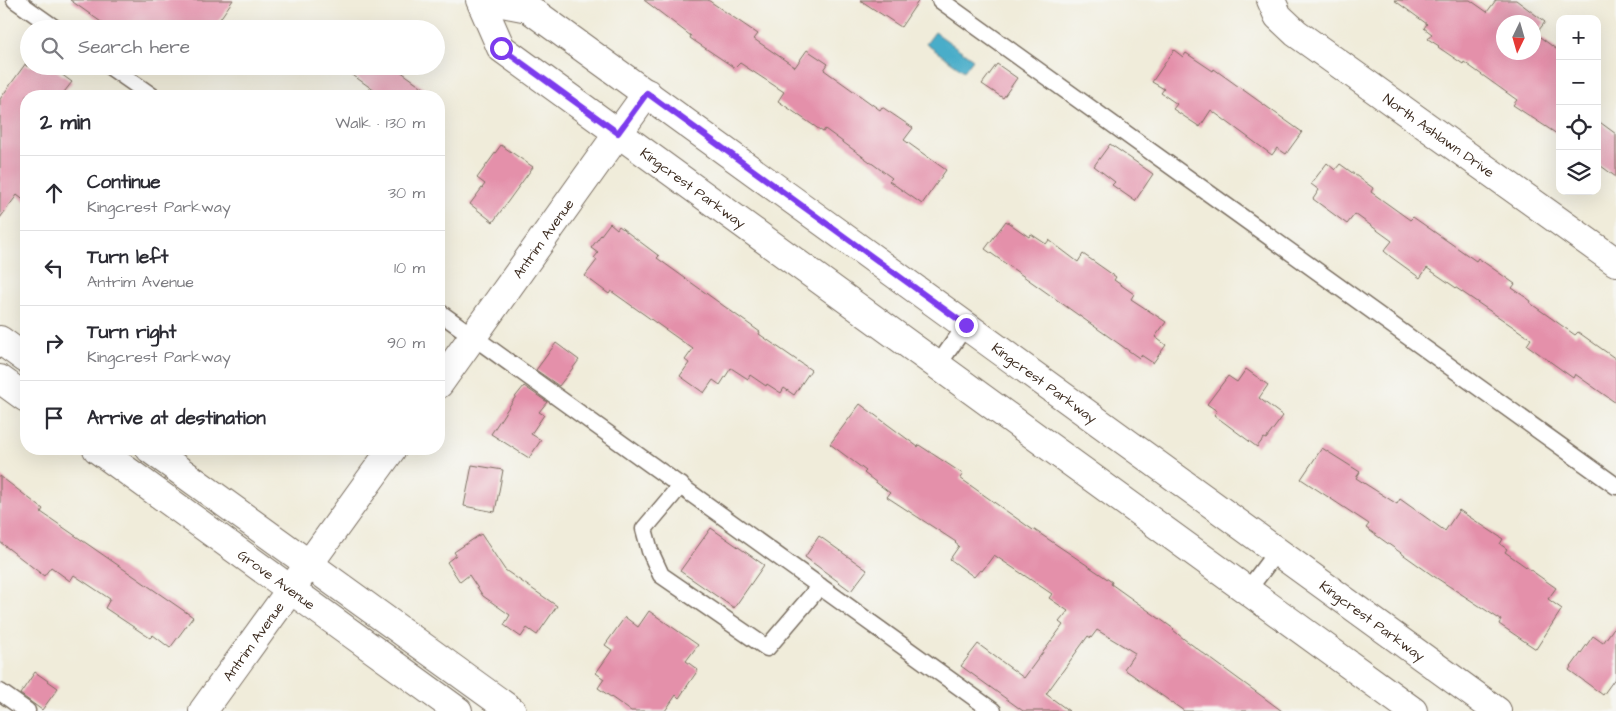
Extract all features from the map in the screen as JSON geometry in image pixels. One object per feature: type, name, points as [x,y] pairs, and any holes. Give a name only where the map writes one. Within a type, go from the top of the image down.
[{"type":"street","name":"Kingcrest Parkway","points":[[480,0],[501,48],[1413,711]]},
{"type":"street","name":"Kingcrest Parkway","points":[[487,0],[528,8],[1497,711]]},
{"type":"street","name":"North Ashlawn Drive","points":[[1271,0],[1278,16],[1296,33],[1616,262]]},
{"type":"street","name":"Antrim Avenue","points":[[445,376],[647,93]]},
{"type":"street","points":[[0,340],[20,355]]},
{"type":"street","points":[[0,379],[20,394]]},
{"type":"street","name":"Grove Avenue","points":[[105,455],[458,711]]},
{"type":"street","points":[[158,455],[512,711]]},
{"type":"street","name":"Antrim Avenue","points":[[203,711],[388,455]]},
{"type":"lane","points":[[15,0],[43,20]]},
{"type":"lane","points":[[940,0],[1616,486]]},
{"type":"lane","points":[[123,75],[144,90]]},
{"type":"lane","points":[[445,316],[994,711]]},
{"type":"lane","points":[[938,365],[966,325]]},
{"type":"lane","points":[[681,485],[644,529],[650,551],[661,575],[767,648],[820,586]]},
{"type":"lane","points":[[1248,591],[1277,551]]},
{"type":"lane","points":[[0,692],[27,711]]},
{"type":"water","points":[[935,32],[973,59],[964,71],[926,44]]},
{"type":"building","points":[[70,0],[233,0],[219,20],[98,20]]},
{"type":"building","points":[[644,0],[708,0],[758,34],[754,39],[795,67],[807,50],[828,64],[824,70],[880,110],[882,107],[913,128],[904,140],[946,170],[922,204],[889,181],[892,178],[825,129],[823,132],[778,101],[784,92],[740,63],[735,68],[690,38],[691,36]]},
{"type":"building","points":[[860,0],[919,0],[901,27]]},
{"type":"building","points":[[1394,0],[1470,0],[1487,12],[1496,0],[1516,0],[1536,15],[1496,15],[1496,60],[1541,60],[1541,38],[1556,49],[1556,133],[1513,105],[1517,100],[1464,62],[1463,64],[1438,47],[1428,39],[1432,34],[1424,28],[1427,24]]},
{"type":"building","points":[[1541,19],[1545,22],[1541,27]]},
{"type":"building","points":[[1174,50],[1183,57],[1186,53],[1213,71],[1214,69],[1302,132],[1286,154],[1277,148],[1272,155],[1211,110],[1200,127],[1173,109],[1177,104],[1161,93],[1164,89],[1152,82]]},
{"type":"building","points":[[997,64],[1017,78],[1003,98],[982,84]]},
{"type":"building","points":[[20,71],[20,75],[62,75],[72,82],[66,90],[20,90],[20,197],[17,195],[0,218],[0,99]]},
{"type":"building","points":[[353,75],[406,75],[427,90],[374,90]]},
{"type":"building","points":[[1601,123],[1616,134],[1616,177],[1601,166]]},
{"type":"building","points":[[1110,144],[1153,174],[1135,201],[1112,185],[1115,182],[1094,166]]},
{"type":"building","points":[[501,145],[533,167],[493,222],[470,204],[485,184],[477,178]]},
{"type":"building","points":[[1327,163],[1335,170],[1340,164],[1373,188],[1371,192],[1410,220],[1413,217],[1476,261],[1478,258],[1515,284],[1512,288],[1531,301],[1530,303],[1575,335],[1578,332],[1616,359],[1616,403],[1575,374],[1573,378],[1527,345],[1531,339],[1427,268],[1420,278],[1391,257],[1384,251],[1392,241],[1355,214],[1347,224],[1313,199],[1319,190],[1311,184]]},
{"type":"building","points":[[1006,221],[1029,237],[1031,234],[1046,244],[1049,240],[1078,262],[1083,254],[1116,277],[1114,280],[1134,294],[1131,299],[1166,322],[1155,337],[1166,345],[1153,363],[1141,355],[1139,358],[985,249]]},
{"type":"building","points":[[610,223],[617,229],[619,226],[659,256],[657,258],[811,370],[794,395],[784,388],[781,393],[750,375],[748,379],[731,368],[720,385],[713,380],[704,393],[680,376],[689,363],[685,360],[693,349],[611,291],[609,294],[585,276],[597,260],[594,258],[598,253],[591,248]]},
{"type":"building","points":[[556,343],[579,360],[559,386],[536,370]]},
{"type":"building","points":[[1246,369],[1268,385],[1259,398],[1283,416],[1266,439],[1264,438],[1257,447],[1214,415],[1217,411],[1207,404],[1228,376],[1237,382]]},
{"type":"building","points":[[524,386],[547,402],[539,412],[544,415],[531,434],[541,440],[529,458],[491,434]]},
{"type":"building","points":[[860,404],[918,447],[919,445],[963,474],[960,478],[1033,530],[1112,582],[1111,584],[1282,711],[1184,711],[1124,669],[1135,653],[1097,630],[1091,638],[1088,636],[1046,694],[1069,711],[1023,711],[961,666],[978,644],[1024,678],[1063,625],[1059,622],[1068,611],[1049,598],[1052,594],[994,555],[982,571],[980,570],[974,577],[950,559],[959,546],[956,542],[887,497],[890,493],[864,473],[866,471],[830,444]]},
{"type":"building","points":[[1322,448],[1360,472],[1356,478],[1397,504],[1400,499],[1445,531],[1459,510],[1503,539],[1500,544],[1507,549],[1505,552],[1556,588],[1548,599],[1562,609],[1536,649],[1499,624],[1501,620],[1432,575],[1366,528],[1369,524],[1301,479]]},
{"type":"building","points":[[472,465],[503,470],[495,512],[464,506]]},
{"type":"building","points":[[0,476],[43,509],[41,512],[193,617],[170,648],[153,635],[150,638],[105,608],[110,599],[74,575],[70,581],[51,567],[44,576],[0,542]]},
{"type":"building","points":[[711,528],[764,565],[734,608],[680,571]]},
{"type":"building","points":[[481,534],[505,570],[557,606],[537,635],[527,628],[521,637],[504,625],[510,615],[483,596],[469,575],[460,582],[447,562],[456,555],[454,552]]},
{"type":"building","points":[[819,536],[867,570],[851,591],[805,557]]},
{"type":"building","points":[[649,611],[698,645],[686,661],[698,670],[679,698],[676,695],[665,711],[631,711],[598,688],[604,679],[596,673],[612,650],[605,645],[625,617],[638,627]]},
{"type":"building","points":[[1616,625],[1616,677],[1603,695],[1569,670],[1593,636],[1603,643]]},
{"type":"building","points":[[35,672],[58,688],[42,710],[20,694]]},
{"type":"route","points":[[501,48],[618,133],[647,93],[966,325]]}]
